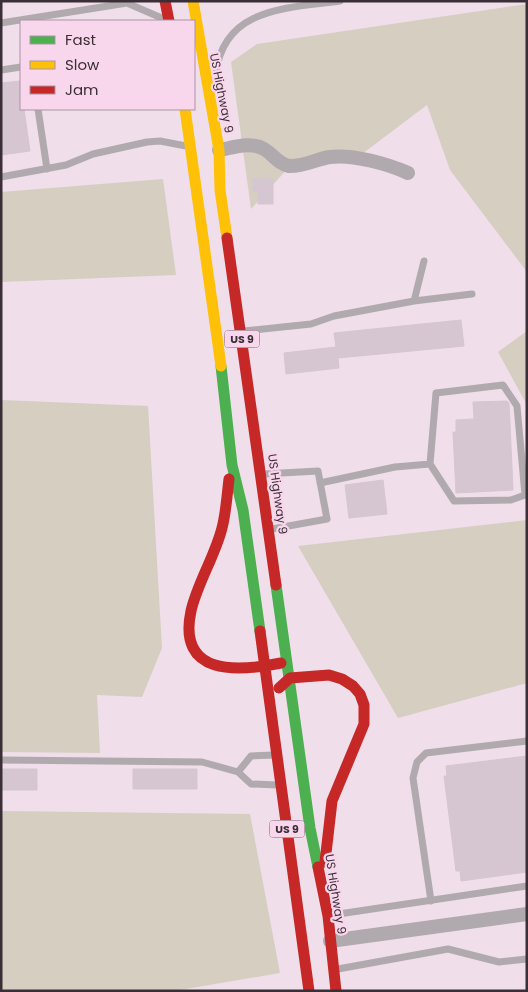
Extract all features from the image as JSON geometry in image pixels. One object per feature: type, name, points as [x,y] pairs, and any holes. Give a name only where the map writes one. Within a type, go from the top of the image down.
[{"type":"highway","points":[[165,1],[168,20]]},
{"type":"highway","name":"US Highway 9","points":[[193,1],[219,150],[220,190],[288,661],[310,828],[328,916],[336,991]]},
{"type":"highway","name":"US 9","points":[[185,110],[222,371],[232,465],[243,510],[309,991]]},
{"type":"highway","points":[[232,465],[222,528],[188,623],[191,646],[205,663],[216,667],[234,669],[264,667],[288,661]]},
{"type":"highway","points":[[270,703],[279,687],[290,678],[330,675],[342,679],[353,686],[360,694],[364,705],[364,724],[337,787],[331,807],[323,887]]},
{"type":"street","points":[[219,150],[240,146],[258,146],[283,164],[291,166],[302,165],[328,157],[348,157],[394,167],[408,173]]},
{"type":"street","points":[[330,941],[527,914]]},
{"type":"lane","points":[[212,104],[216,65],[224,46],[232,34],[245,22],[270,11],[340,1]]},
{"type":"lane","points":[[26,20],[129,2],[166,20]]},
{"type":"lane","points":[[1,22],[20,20]]},
{"type":"lane","points":[[1,70],[20,67]]},
{"type":"lane","points":[[38,110],[47,168]]},
{"type":"lane","points":[[1,177],[66,165],[94,154],[147,142],[160,141],[190,147]]},
{"type":"lane","points":[[414,301],[424,261]]},
{"type":"lane","points":[[241,332],[311,324],[334,316],[414,301],[472,294]]},
{"type":"lane","points":[[504,385],[517,406],[525,495],[511,500],[454,501],[430,464],[436,393],[504,385]]},
{"type":"lane","points":[[320,483],[395,467],[430,464]]},
{"type":"lane","points":[[261,474],[318,471],[327,519],[269,530]]},
{"type":"lane","points":[[431,901],[413,778],[417,762],[426,753],[527,741]]},
{"type":"lane","points":[[238,772],[251,756],[276,755]]},
{"type":"lane","points":[[1,760],[202,762],[238,772],[252,784],[280,785]]},
{"type":"lane","points":[[328,916],[527,886]]},
{"type":"lane","points":[[334,970],[448,949],[499,962],[527,958]]},
{"type":"shaded area","points":[[527,4],[527,272],[450,170],[427,105],[354,160],[289,167],[251,209],[231,62],[257,44]]},
{"type":"shaded area","points":[[163,179],[176,275],[1,282],[1,192]]},
{"type":"shaded area","points":[[527,331],[527,405],[498,352]]},
{"type":"shaded area","points":[[1,400],[148,406],[162,648],[142,697],[97,695],[100,753],[1,752]]},
{"type":"shaded area","points":[[527,520],[527,683],[398,718],[298,546]]},
{"type":"shaded area","points":[[1,811],[250,814],[280,973],[174,991],[1,991]]},
{"type":"building","points":[[20,81],[20,110],[24,110],[30,151],[1,155],[1,83]]},
{"type":"building","points":[[253,179],[273,179],[273,204],[258,204],[258,191],[253,191]]},
{"type":"building","points":[[461,320],[464,346],[338,358],[339,368],[286,374],[284,353],[336,347],[334,333]]},
{"type":"building","points":[[507,401],[509,403],[513,490],[456,493],[453,432],[456,432],[456,420],[474,419],[473,402]]},
{"type":"building","points":[[383,480],[387,514],[349,518],[345,485]]},
{"type":"building","points":[[527,756],[527,872],[461,881],[460,871],[456,871],[444,776],[447,776],[446,766]]},
{"type":"building","points":[[1,769],[37,769],[37,790],[1,790]]},
{"type":"building","points":[[133,769],[197,769],[197,789],[133,789]]},
{"type":"traffic: fast","points":[[221,366],[232,465],[243,510],[260,631]]},
{"type":"traffic: fast","points":[[276,585],[310,828],[318,867]]},
{"type":"traffic: slow","points":[[193,1],[219,150],[220,190],[227,238]]},
{"type":"traffic: slow","points":[[185,110],[221,366]]},
{"type":"traffic: jam","points":[[165,1],[169,20]]},
{"type":"traffic: jam","points":[[227,238],[276,585]]},
{"type":"traffic: jam","points":[[229,479],[222,528],[191,611],[189,632],[193,648],[202,658],[214,665],[229,668],[246,668],[281,663]]},
{"type":"traffic: jam","points":[[260,631],[309,991]]},
{"type":"traffic: jam","points":[[279,688],[290,678],[329,675],[342,679],[353,686],[360,694],[364,705],[364,724],[332,801],[325,862]]},
{"type":"traffic: jam","points":[[318,867],[328,916],[336,991]]}]
